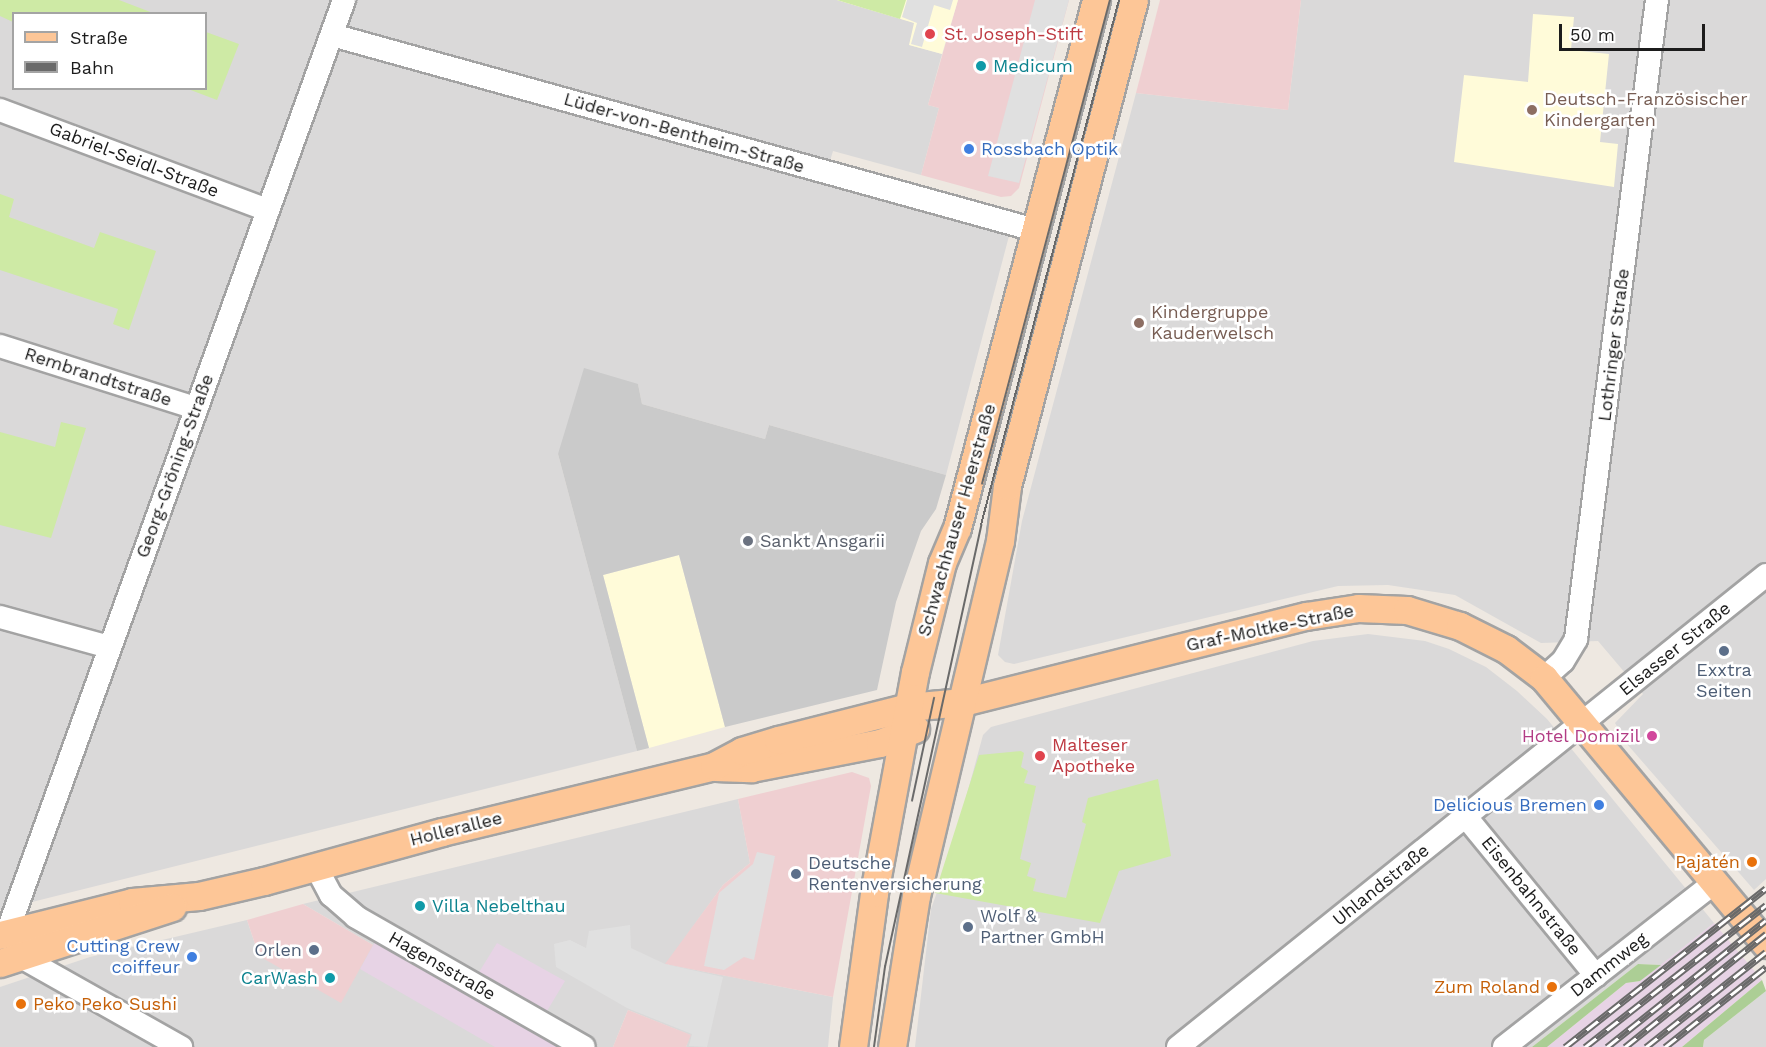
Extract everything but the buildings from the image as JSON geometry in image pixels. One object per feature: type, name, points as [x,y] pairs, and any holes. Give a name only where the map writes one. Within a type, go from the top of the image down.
[{"type":"main road","name":"Schwachhauser Heerstraße","points":[[853,1047],[874,893],[908,707],[942,563],[957,528],[1096,0]]},
{"type":"main road","name":"Schwachhauser Heerstraße","points":[[892,1047],[915,896],[1000,541],[1007,486],[1134,0]]},
{"type":"main road","name":"Graf-Moltke-Straße","points":[[963,702],[1306,616],[1358,608],[1407,610],[1460,626],[1506,649],[1544,678],[1766,944]]},
{"type":"main road","name":"Hollerallee","points":[[10,960],[137,921],[199,896],[442,832],[714,766],[742,751],[778,740],[908,707],[963,702]]},
{"type":"main road","name":"Hollerallee","points":[[714,766],[752,768],[902,736],[963,702]]},
{"type":"main road","name":"Hollerallee","points":[[4,934],[132,902],[199,896]]},
{"type":"street","name":"Georg-Gröning-Straße","points":[[4,934],[344,0]]},
{"type":"street","name":"Lothringer Straße","points":[[1544,678],[1563,661],[1576,639],[1657,0]]},
{"type":"street","name":"Lüder-von-Bentheim-Straße","points":[[332,35],[1035,231]]},
{"type":"street","name":"Gabriel-Seidl-Straße","points":[[0,110],[268,210]]},
{"type":"street","name":"Rembrandtstraße","points":[[0,346],[196,408]]},
{"type":"street","name":"Elsasser Straße","points":[[1583,723],[1766,575]]},
{"type":"street","points":[[0,617],[109,647]]},
{"type":"street","name":"Uhlandstraße","points":[[1178,1047],[1583,723]]},
{"type":"street","name":"Eisenbahnstraße","points":[[1466,817],[1596,976]]},
{"type":"street","name":"Hagensstraße","points":[[316,867],[331,895],[356,917],[584,1047]]},
{"type":"street","name":"Dammweg","points":[[1504,1047],[1714,883]]},
{"type":"street","points":[[10,960],[181,1047]]},
{"type":"shaded area","points":[[0,0],[837,0],[915,23],[910,45],[942,54],[928,105],[939,108],[921,175],[833,151],[823,184],[1009,236],[946,475],[769,425],[765,439],[642,404],[638,384],[558,454],[637,751],[0,910]]},
{"type":"shaded area","name":"St. Joseph-Stift","points":[[837,0],[958,0],[942,54],[909,45],[914,23]]},
{"type":"shaded area","points":[[907,0],[953,0],[950,10],[934,5],[922,47],[911,44],[917,23],[902,17]]},
{"type":"shaded area","points":[[958,0],[1069,0],[1019,188],[1011,196],[1001,197],[921,175],[939,108],[928,105]]},
{"type":"shaded area","points":[[1035,0],[1069,0],[1019,183],[988,176]]},
{"type":"shaded area","points":[[1160,0],[1301,0],[1288,110],[1136,93]]},
{"type":"shaded area","points":[[1301,0],[1766,0],[1766,879],[1754,890],[1627,744],[1615,723],[1643,694],[1598,641],[1541,643],[1455,595],[1388,585],[1338,586],[1014,664],[1005,662],[998,655],[1022,521],[1136,93],[1288,110]]},
{"type":"shaded area","name":"Deutsch-Französischer Kindergarten","points":[[1533,14],[1574,17],[1571,50],[1609,54],[1600,142],[1618,144],[1614,187],[1454,162],[1464,75],[1528,82]]},
{"type":"shaded area","points":[[584,368],[638,384],[642,404],[765,439],[769,425],[946,475],[936,509],[921,531],[896,602],[877,690],[725,727],[679,555],[603,575],[649,748],[637,751],[558,454]]},
{"type":"shaded area","points":[[679,555],[725,727],[649,748],[603,575]]},
{"type":"shaded area","points":[[1368,634],[1425,641],[1449,649],[1486,667],[1517,691],[1547,719],[1714,923],[1661,965],[1638,964],[1532,1047],[915,1047],[931,909],[951,853],[983,735],[991,727],[1313,641]]},
{"type":"shaded area","name":"Deutsche Rentenversicherung","points":[[852,772],[869,778],[871,786],[833,997],[665,964],[723,885],[750,863],[738,799]]},
{"type":"shaded area","points":[[738,799],[750,863],[723,885],[666,964],[833,997],[828,1047],[686,1047],[690,1035],[628,1010],[613,1047],[0,1047],[0,987],[90,957],[247,920],[259,956],[373,945],[303,904]]},
{"type":"shaded area","points":[[757,852],[775,856],[754,960],[744,957],[724,970],[704,966],[719,893],[753,864]]},
{"type":"shaded area","name":"Orlen","points":[[303,904],[373,945],[341,1003],[259,956],[247,920]]},
{"type":"shaded area","points":[[1714,923],[1762,980],[1682,1047],[1547,1047],[1626,983],[1640,981]]},
{"type":"shaded area","points":[[630,925],[631,948],[665,964],[723,977],[707,1047],[689,1046],[692,1034],[627,1008],[556,967],[554,944],[570,940],[586,948],[589,931]]},
{"type":"shaded area","points":[[382,929],[473,982],[497,943],[565,981],[541,1021],[583,1047],[495,1047],[360,969]]},
{"type":"shaded area","points":[[1766,991],[1766,1047],[1703,1047],[1704,1040]]},
{"type":"shaded area","points":[[628,1010],[691,1035],[686,1047],[613,1047]]},
{"type":"green space","points":[[0,0],[119,0],[150,12],[12,12],[12,22],[0,16]]},
{"type":"green space","points":[[837,0],[906,0],[900,19]]},
{"type":"green space","points":[[207,32],[239,44],[217,100],[191,90],[207,90]]},
{"type":"green space","points":[[0,194],[14,199],[9,217],[94,248],[100,232],[156,251],[129,330],[113,324],[118,309],[0,270]]},
{"type":"green space","points":[[61,422],[86,428],[51,538],[0,525],[0,432],[55,447]]},
{"type":"green space","points":[[1021,751],[1024,753],[1021,767],[1028,771],[1024,783],[1036,786],[1020,859],[1031,863],[1027,876],[1036,879],[1033,891],[1066,898],[1086,824],[1082,822],[1088,798],[1158,779],[1171,856],[1119,871],[1100,923],[935,893],[979,755]]},
{"type":"green space","points":[[1638,964],[1661,965],[1640,981],[1626,983],[1547,1047],[1532,1047]]},
{"type":"green space","points":[[1762,980],[1766,991],[1704,1040],[1703,1047],[1682,1047]]},
{"type":"tram line","points":[[982,484],[1110,0]]},
{"type":"tram line","points":[[874,1047],[885,967],[981,525],[1119,0]]},
{"type":"tram line","points":[[912,801],[934,698]]},
{"type":"railway","points":[[1565,1047],[1766,888]]},
{"type":"railway","points":[[1585,1047],[1766,905]]},
{"type":"railway","points":[[1607,1047],[1766,920]]},
{"type":"railway","points":[[1625,1047],[1766,934]]},
{"type":"railway","points":[[1646,1047],[1766,952]]},
{"type":"railway","points":[[1665,1047],[1766,967]]},
{"type":"place","name":"St. Joseph-Stift","points":[[930,34]]},
{"type":"place","name":"Medicum","points":[[981,66]]},
{"type":"place","name":"Deutsch-Französischer Kindergarten","points":[[1532,110]]},
{"type":"place","name":"Rossbach Optik","points":[[969,149]]},
{"type":"place","name":"Kindergruppe Kauderwelsch","points":[[1139,323]]},
{"type":"place","name":"Sankt Ansgarii","points":[[748,541]]},
{"type":"place","name":"Exxtra Seiten","points":[[1724,651]]},
{"type":"place","name":"Hotel Domizil","points":[[1652,736]]},
{"type":"place","name":"Malteser Apotheke","points":[[1040,756]]},
{"type":"place","name":"Delicious Bremen","points":[[1599,805]]},
{"type":"place","name":"Pajatén","points":[[1752,862]]},
{"type":"place","name":"Deutsche Rentenversicherung","points":[[796,874]]},
{"type":"place","name":"Villa Nebelthau","points":[[420,906]]},
{"type":"place","name":"Wolf & Partner GmbH","points":[[968,927]]},
{"type":"place","name":"Orlen","points":[[314,950]]},
{"type":"place","name":"Cutting Crew coiffeur","points":[[192,957]]},
{"type":"place","name":"CarWash","points":[[330,978]]},
{"type":"place","name":"Zum Roland","points":[[1552,987]]},
{"type":"place","name":"Peko Peko Sushi","points":[[21,1004]]}]
